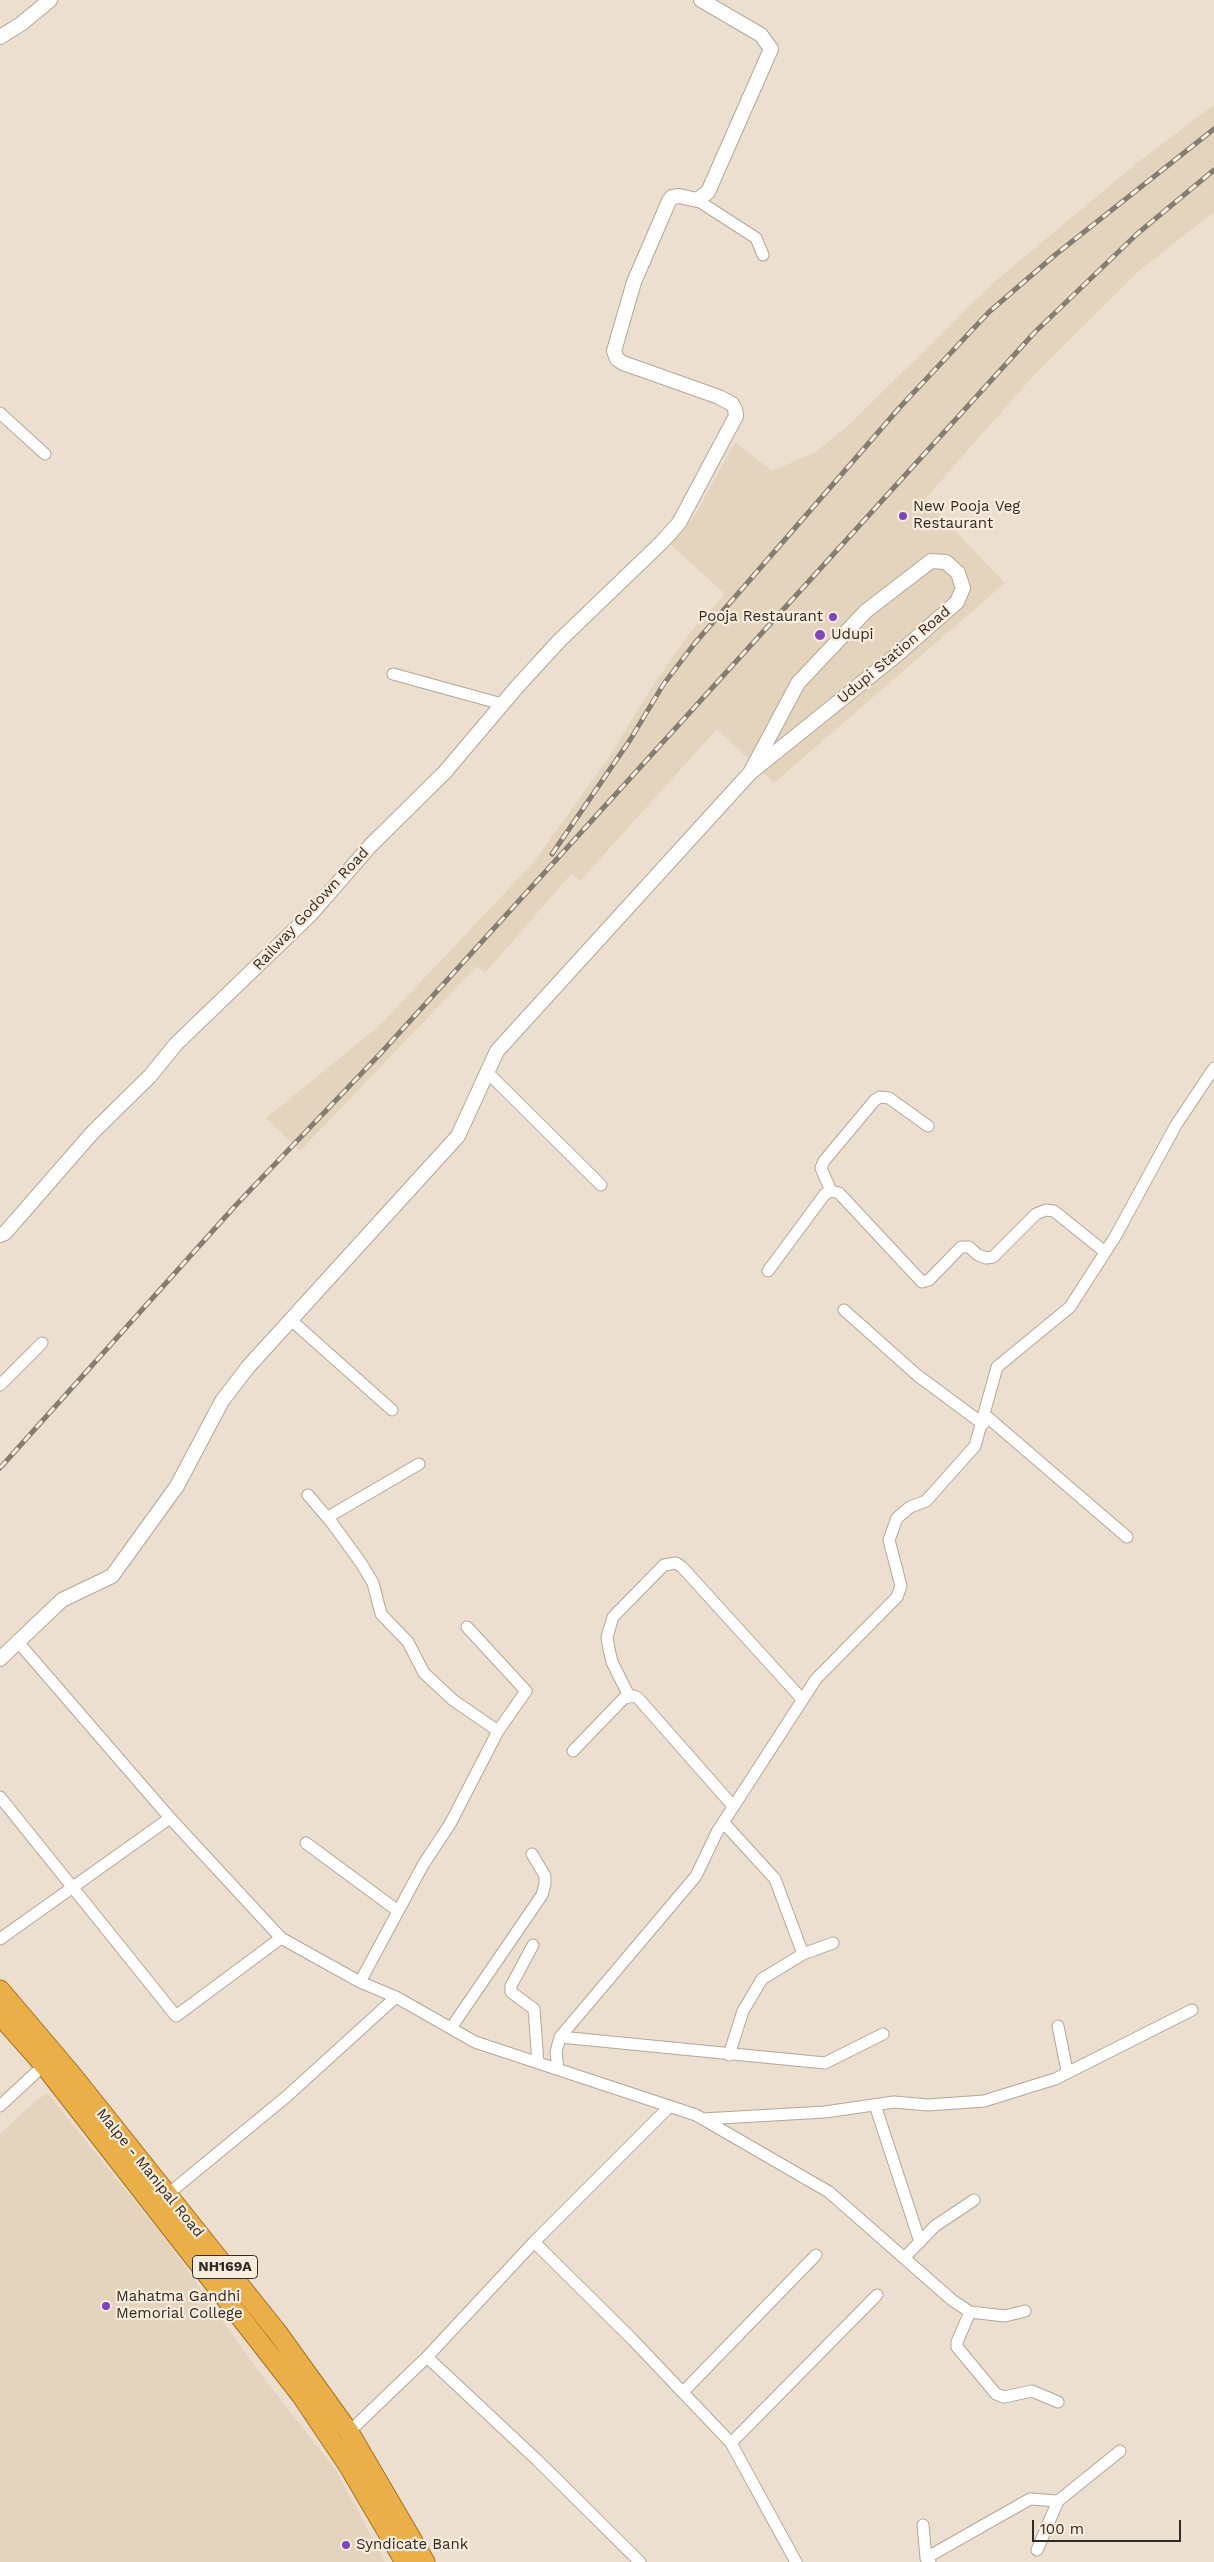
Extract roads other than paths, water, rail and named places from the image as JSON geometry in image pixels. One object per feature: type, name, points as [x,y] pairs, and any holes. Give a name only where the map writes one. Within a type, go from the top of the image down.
[{"type":"highway","name":"Malpe - Manipal Road","points":[[0,1990],[72,2075],[168,2194],[195,2243],[348,2465],[405,2562]]},
{"type":"highway","name":"Malpe - Manipal Road","points":[[0,2015],[195,2243],[276,2332],[349,2432],[425,2562]]},
{"type":"street","points":[[0,37],[21,24],[50,0]]},
{"type":"street","points":[[701,0],[761,35],[771,49],[708,192],[697,200],[756,238],[763,255]]},
{"type":"street","name":"Railway Godown Road","points":[[0,1235],[5,1233],[93,1132],[150,1076],[176,1044],[311,914],[371,845],[445,772],[502,704],[559,641],[662,542],[679,523],[736,416],[732,404],[719,397],[623,363],[617,359],[614,351],[634,282],[668,201],[672,197],[679,196],[697,200]]},
{"type":"street","points":[[0,413],[44,454]]},
{"type":"street","name":"Udupi Station Road","points":[[931,560],[946,562],[958,573],[963,588],[957,602],[899,653],[750,773],[798,683],[866,612],[896,586],[931,560]]},
{"type":"street","points":[[393,674],[502,704]]},
{"type":"street","points":[[0,1659],[62,1600],[112,1576],[177,1486],[222,1400],[248,1367],[458,1136],[497,1051],[750,773]]},
{"type":"street","points":[[558,2070],[556,2052],[560,2037],[696,1876],[723,1822],[816,1679],[897,1597],[900,1586],[889,1540],[897,1518],[910,1507],[926,1501],[975,1446],[984,1420],[997,1367],[1070,1307],[1105,1252],[1176,1125],[1214,1068]]},
{"type":"street","points":[[487,1072],[601,1185]]},
{"type":"street","points":[[831,1191],[821,1168],[824,1161],[875,1100],[880,1097],[889,1098],[928,1126]]},
{"type":"street","points":[[768,1271],[825,1194],[831,1191],[839,1193],[922,1282],[929,1280],[961,1247],[969,1247],[978,1255],[986,1258],[993,1257],[1036,1214],[1046,1210],[1054,1211],[1105,1252]]},
{"type":"street","points":[[844,1310],[917,1375],[984,1420],[1128,1537]]},
{"type":"street","points":[[291,1320],[392,1410]]},
{"type":"street","points":[[0,1386],[42,1343]]},
{"type":"street","points":[[328,1517],[419,1464]]},
{"type":"street","points":[[308,1495],[328,1517],[373,1583],[381,1614],[408,1642],[424,1673],[453,1700],[498,1730]]},
{"type":"street","points":[[629,1696],[612,1662],[609,1649],[607,1637],[613,1617],[664,1565],[676,1563],[682,1567],[802,1699]]},
{"type":"street","points":[[360,1982],[422,1865],[450,1824],[498,1730],[526,1691],[467,1627]]},
{"type":"street","points":[[18,1642],[170,1818],[281,1938],[360,1982],[396,1997],[475,2042],[703,2119],[829,2192],[952,2300],[970,2312],[1004,2316],[1025,2312]]},
{"type":"street","points":[[573,1751],[624,1698],[629,1696],[638,1698],[733,1806]]},
{"type":"street","points":[[0,1797],[176,2016],[281,1938]]},
{"type":"street","points":[[0,1939],[170,1818]]},
{"type":"street","points":[[723,1822],[775,1879],[803,1954]]},
{"type":"street","points":[[306,1843],[398,1910]]},
{"type":"street","points":[[451,2028],[542,1895],[545,1876],[532,1854]]},
{"type":"street","points":[[729,2055],[743,2011],[753,1991],[762,1979],[803,1954],[833,1943]]},
{"type":"street","points":[[534,1945],[511,1986],[511,1992],[534,2009],[538,2063]]},
{"type":"street","points":[[168,2194],[286,2097],[396,1997]]},
{"type":"street","points":[[703,2119],[826,2112],[894,2102],[928,2105],[984,2101],[1055,2079],[1067,2071],[1192,2010]]},
{"type":"street","points":[[1058,2026],[1067,2071]]},
{"type":"street","points":[[560,2037],[825,2063],[883,2034]]},
{"type":"street","points":[[0,2106],[44,2065]]},
{"type":"street","points":[[875,2105],[920,2242]]},
{"type":"street","points":[[349,2432],[427,2358],[534,2242],[669,2106]]},
{"type":"street","points":[[904,2258],[944,2218],[974,2200]]},
{"type":"street","points":[[534,2242],[731,2443],[772,2522],[796,2562]]},
{"type":"street","points":[[683,2392],[816,2255]]},
{"type":"street","points":[[731,2443],[877,2295]]},
{"type":"street","points":[[970,2312],[957,2342],[957,2347],[996,2394],[1004,2397],[1032,2391],[1058,2402]]},
{"type":"street","points":[[427,2358],[537,2460],[640,2562]]},
{"type":"street","points":[[1037,2550],[1058,2501],[1120,2451]]},
{"type":"street","points":[[923,2525],[928,2560],[1030,2499],[1058,2501]]},
{"type":"railway","points":[[552,854],[630,740],[663,685],[695,643],[901,406],[989,312],[1055,255],[1214,129]]},
{"type":"railway","points":[[0,1468],[236,1205],[380,1054],[1035,332],[1137,234],[1214,170]]},
{"type":"place","name":"New Pooja Veg Restaurant","points":[[903,516]]},
{"type":"place","name":"Pooja Restaurant","points":[[833,617]]},
{"type":"place","name":"Udupi","points":[[820,635]]},
{"type":"place","name":"Mahatma Gandhi Memorial College","points":[[106,2306]]},
{"type":"place","name":"Syndicate Bank","points":[[346,2545]]}]
